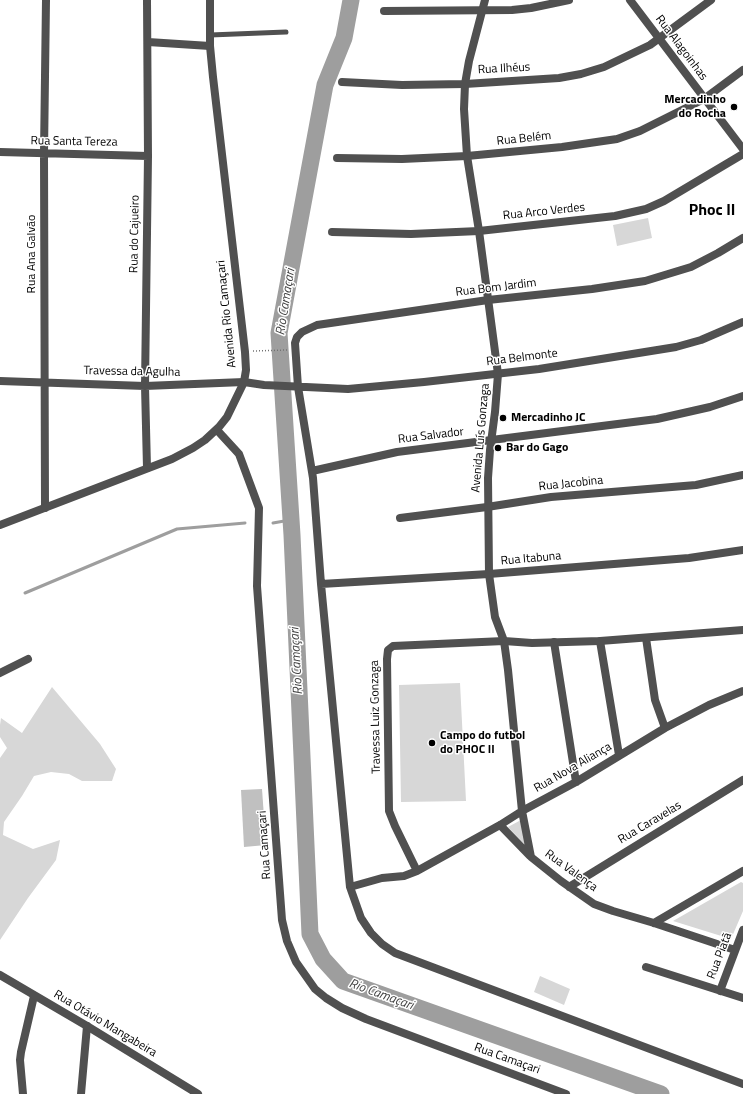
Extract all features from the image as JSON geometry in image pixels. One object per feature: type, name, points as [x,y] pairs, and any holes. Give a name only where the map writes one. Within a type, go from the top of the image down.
[{"type":"street","name":"Rua Ana Galvão","points":[[45,508],[44,153],[46,0]]},
{"type":"street","name":"Rua do Cajueiro","points":[[147,468],[145,386],[148,156],[148,0]]},
{"type":"street","name":"Avenida Rio Camaçari","points":[[0,525],[147,468],[193,448],[216,430],[227,417],[244,382],[246,370],[245,352],[210,46],[210,0]]},
{"type":"street","name":"Avenida Luís Gonzaga","points":[[485,0],[464,84],[464,116],[467,156],[479,231],[498,374],[496,412],[489,464],[487,507],[489,574],[495,617],[504,642]]},
{"type":"street","points":[[384,11],[482,9],[512,10],[569,0]]},
{"type":"street","name":"Rua Alagoinhas","points":[[630,0],[743,149]]},
{"type":"street","name":"Rua Ilhéus","points":[[342,82],[402,85],[464,84],[559,78],[581,74],[604,67],[645,48],[711,0]]},
{"type":"street","points":[[148,42],[210,46]]},
{"type":"street","name":"Rua Belém","points":[[337,158],[402,159],[467,156],[562,147],[617,139],[640,132],[704,99],[743,70]]},
{"type":"street","name":"Rua Santa Tereza","points":[[0,152],[148,156]]},
{"type":"street","name":"Rua Arco Verdes","points":[[332,232],[411,234],[479,231],[592,219],[634,212],[664,201],[714,173],[743,154]]},
{"type":"street","name":"Rua Bom Jardim","points":[[743,238],[691,267],[658,278],[592,289],[488,300],[317,325],[302,332],[297,337],[295,343],[298,387],[312,471],[321,584],[350,888],[361,918],[382,944],[395,953],[743,1084]]},
{"type":"street","name":"Rua Belmonte","points":[[298,387],[348,389],[547,368],[676,347],[701,340],[743,322]]},
{"type":"street","name":"Travessa da Agulha","points":[[0,381],[145,386],[244,382],[298,387]]},
{"type":"street","name":"Rua Salvador","points":[[312,471],[398,452],[657,419],[698,410],[743,396]]},
{"type":"street","name":"Rua Camaçari","points":[[216,430],[239,454],[259,508],[257,586],[282,920],[287,942],[296,962],[315,989],[342,1008],[366,1019],[566,1094]]},
{"type":"street","name":"Rua Jacobina","points":[[400,518],[552,497],[696,485],[743,474]]},
{"type":"street","name":"Rua Itabuna","points":[[321,584],[489,574],[695,557],[743,550]]},
{"type":"street","points":[[504,642],[532,643],[600,641],[743,630]]},
{"type":"street","points":[[646,638],[655,700],[665,728]]},
{"type":"street","points":[[600,641],[619,755]]},
{"type":"street","name":"Rua Valença","points":[[504,642],[522,811],[531,857],[569,887],[594,904],[734,950]]},
{"type":"street","name":"Travessa Luiz Gonzaga","points":[[417,871],[389,811],[388,650],[393,646],[504,642]]},
{"type":"street","points":[[554,642],[576,782]]},
{"type":"street","points":[[0,673],[28,660]]},
{"type":"street","name":"Rua Nova Aliança","points":[[350,888],[382,878],[404,876],[417,871],[576,782],[665,728],[709,705],[743,691]]},
{"type":"street","name":"Rua Caravelas","points":[[569,887],[743,780]]},
{"type":"street","points":[[500,825],[531,857]]},
{"type":"street","points":[[654,923],[743,871]]},
{"type":"street","name":"Rua Piatã","points":[[720,991],[734,950],[743,930]]},
{"type":"street","points":[[646,967],[743,998]]},
{"type":"street","name":"Rua Otávio Mangabeira","points":[[0,975],[198,1094]]},
{"type":"street","points":[[23,1094],[20,1060],[34,996]]},
{"type":"street","points":[[81,1094],[86,1026]]},
{"type":"lane","points":[[210,35],[286,32]]},
{"type":"path","points":[[245,352],[283,350]]},
{"type":"shaded area","points":[[648,218],[652,238],[617,246],[613,225]]},
{"type":"shaded area","name":"Campo do futbol do PHOC II","points":[[460,683],[466,801],[401,802],[399,685]]},
{"type":"shaded area","points":[[52,687],[100,744],[116,769],[112,781],[82,781],[69,774],[51,772],[34,776],[4,822],[3,835],[33,849],[60,840],[56,860],[0,940],[0,758],[7,748],[0,737],[1,718],[22,733]]},
{"type":"shaded area","points":[[521,820],[526,846],[508,827]]},
{"type":"shaded area","points":[[741,882],[743,883],[743,911],[731,939],[673,921]]},
{"type":"shaded area","points":[[540,976],[570,989],[564,1005],[534,992]]},
{"type":"building","points":[[262,789],[266,845],[244,847],[241,790]]},
{"type":"waterway","name":"Rio Camaçari","points":[[351,0],[344,38],[325,85],[279,333],[292,535],[310,934],[323,959],[343,981],[661,1094]]},
{"type":"waterway","points":[[273,523],[290,520]]},
{"type":"waterway","points":[[25,593],[177,529],[245,523]]},
{"type":"place","name":"Mercadinho do Rocha","points":[[734,107]]},
{"type":"place","name":"Mercadinho JC","points":[[503,418]]},
{"type":"place","name":"Bar do Gago","points":[[498,448]]},
{"type":"place","name":"Campo do futbol do PHOC II","points":[[432,743]]},
{"type":"district","name":"Phoc II","points":[[712,211]]}]
